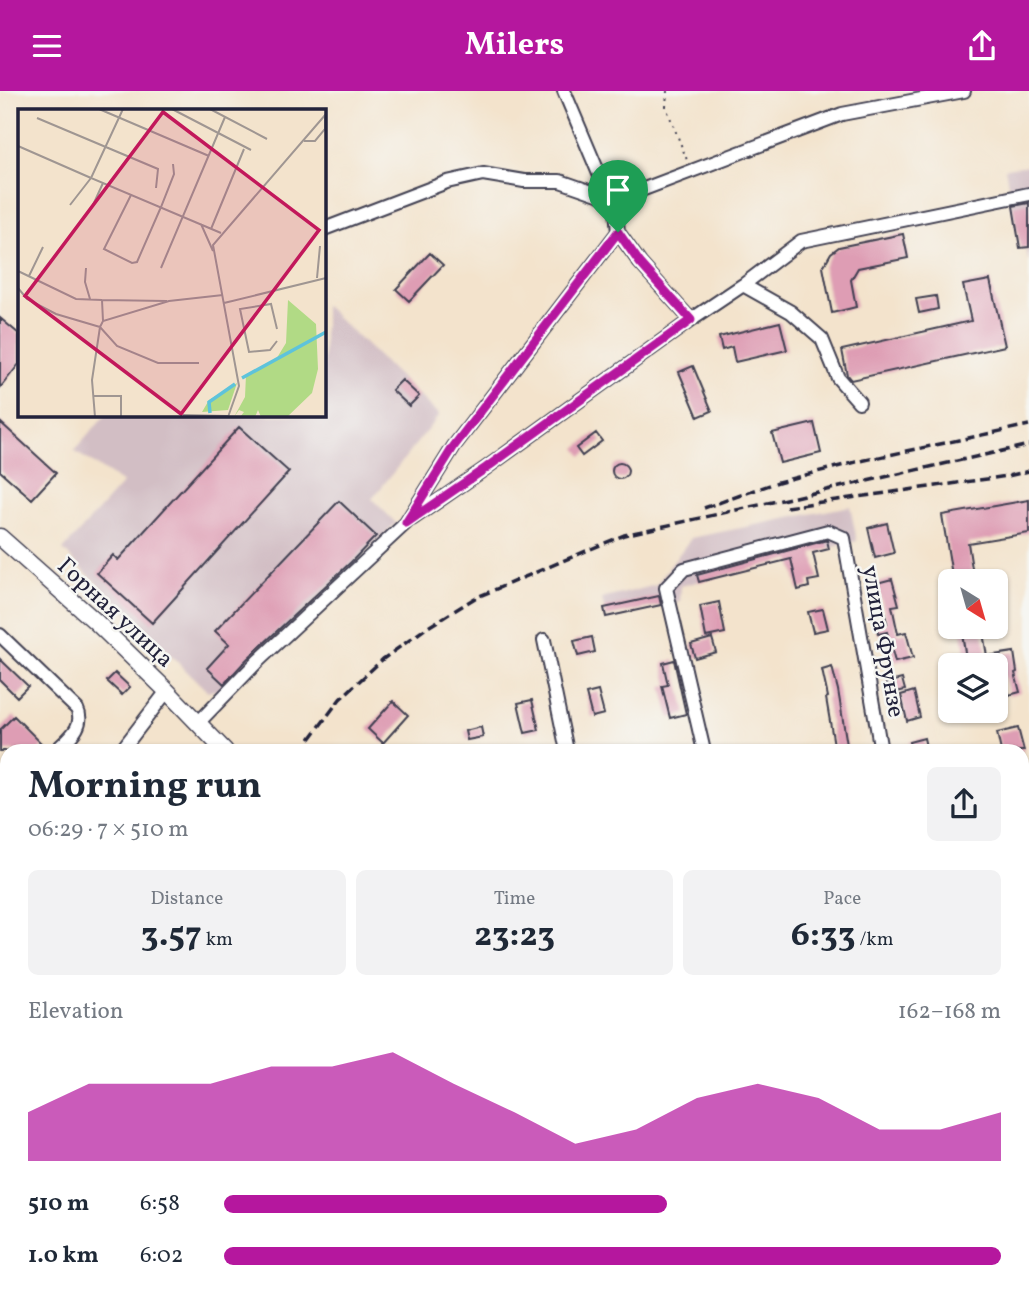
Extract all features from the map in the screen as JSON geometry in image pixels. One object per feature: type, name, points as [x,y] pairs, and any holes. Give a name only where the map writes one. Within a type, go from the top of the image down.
[{"type":"main road","name":"Горная улица","points":[[0,537],[65,593],[218,744]]},
{"type":"street","points":[[564,91],[602,181],[615,200],[618,232],[640,263],[691,320]]},
{"type":"street","points":[[326,228],[447,182],[483,174],[524,181],[560,181],[615,200],[842,114],[964,91]]},
{"type":"street","points":[[198,723],[258,661],[406,523],[802,241],[1029,194]]},
{"type":"street","points":[[406,523],[454,446],[618,232]]},
{"type":"street","points":[[743,285],[791,312],[822,339],[838,378],[859,402]]},
{"type":"street","name":"улица Фрунзе","points":[[702,744],[666,587],[684,569],[828,531],[844,538],[880,744]]},
{"type":"street","points":[[0,635],[78,709],[80,723],[63,744]]},
{"type":"street","points":[[544,641],[566,744]]},
{"type":"street","points":[[126,744],[167,691]]},
{"type":"path","points":[[667,91],[666,107],[691,171]]},
{"type":"shaded area","points":[[1029,165],[1028,260],[1026,248],[1020,248],[1005,168]]},
{"type":"shaded area","points":[[326,307],[439,415],[372,499],[396,523],[223,690],[207,691],[63,550],[123,483],[74,451],[104,417],[326,417]]},
{"type":"shaded area","points":[[850,506],[857,541],[681,586],[680,602],[606,617],[602,599],[656,585],[691,538]]},
{"type":"building","points":[[1029,203],[1029,247],[1020,248],[1013,206]]},
{"type":"building","points":[[903,234],[908,258],[858,268],[851,280],[856,307],[832,313],[823,267],[831,253],[839,247]]},
{"type":"building","points":[[430,253],[443,265],[409,301],[396,289]]},
{"type":"building","points":[[990,280],[1005,346],[851,380],[847,375],[842,350],[971,321],[963,285]]},
{"type":"building","points":[[936,296],[938,309],[919,313],[916,299]]},
{"type":"building","points":[[0,318],[18,333],[18,365],[0,388]]},
{"type":"building","points":[[780,322],[787,350],[735,362],[732,347],[722,350],[719,337]]},
{"type":"building","points":[[693,366],[712,411],[698,417],[679,372]]},
{"type":"building","points":[[402,380],[419,396],[409,406],[392,390]]},
{"type":"building","points":[[0,422],[56,473],[32,499],[0,471]]},
{"type":"building","points":[[814,423],[821,453],[780,463],[772,433]]},
{"type":"building","points":[[239,427],[289,472],[152,623],[97,573],[113,555],[118,560]]},
{"type":"building","points":[[596,433],[602,441],[582,456],[576,448]]},
{"type":"building","points":[[620,463],[626,465],[626,477],[620,479],[614,477],[612,471],[614,465]]},
{"type":"building","points":[[1029,500],[1029,533],[968,543],[972,569],[951,569],[942,515]]},
{"type":"building","points":[[339,501],[376,536],[224,684],[207,668],[229,644],[215,631]]},
{"type":"building","points":[[887,523],[894,553],[875,558],[868,528]]},
{"type":"building","points":[[827,540],[829,549],[813,553],[819,579],[808,581],[809,587],[798,590],[791,559],[699,582],[697,575]]},
{"type":"building","points":[[892,579],[899,605],[892,606],[898,634],[906,632],[913,658],[895,662],[887,632],[878,634],[876,625],[887,623],[877,583]]},
{"type":"building","points":[[659,596],[661,605],[606,617],[604,608]]},
{"type":"building","points":[[719,602],[725,633],[706,637],[700,606]]},
{"type":"building","points":[[823,609],[828,629],[813,632],[808,612]]},
{"type":"building","points":[[592,637],[595,652],[578,656],[574,641]]},
{"type":"building","points":[[712,638],[716,652],[695,658],[691,644]]},
{"type":"building","points":[[963,639],[984,639],[986,653],[965,653]]},
{"type":"building","points":[[1014,652],[1015,673],[1020,692],[1009,695],[1007,653]]},
{"type":"building","points":[[0,659],[28,686],[17,697],[0,680]]},
{"type":"building","points":[[674,660],[686,714],[670,718],[662,686],[668,685],[663,663]]},
{"type":"building","points":[[832,667],[847,744],[834,744],[822,670]]},
{"type":"building","points":[[115,673],[130,687],[122,695],[107,681]]},
{"type":"building","points":[[902,679],[905,690],[888,694],[886,683]]},
{"type":"building","points":[[598,691],[604,714],[592,717],[586,694]]},
{"type":"building","points":[[914,691],[920,717],[907,721],[901,695]]},
{"type":"building","points":[[532,700],[539,730],[525,733],[518,703]]},
{"type":"building","points":[[393,701],[408,715],[383,743],[368,729]]},
{"type":"building","points":[[14,716],[42,744],[0,744],[0,730]]},
{"type":"building","points":[[481,727],[483,737],[467,740],[465,731]]},
{"type":"building","points":[[1018,728],[1022,744],[999,744],[997,733]]},
{"type":"building","points":[[924,738],[925,744],[909,744]]},
{"type":"railway","points":[[704,508],[778,482],[856,462],[1029,425]]},
{"type":"railway","points":[[306,744],[340,699],[383,659],[425,629],[475,598],[624,535],[1029,445]]},
{"type":"railway","points":[[786,507],[1029,471]]},
{"type":"route","points":[[618,232],[640,263],[691,320],[406,523],[454,446],[618,232]]}]
